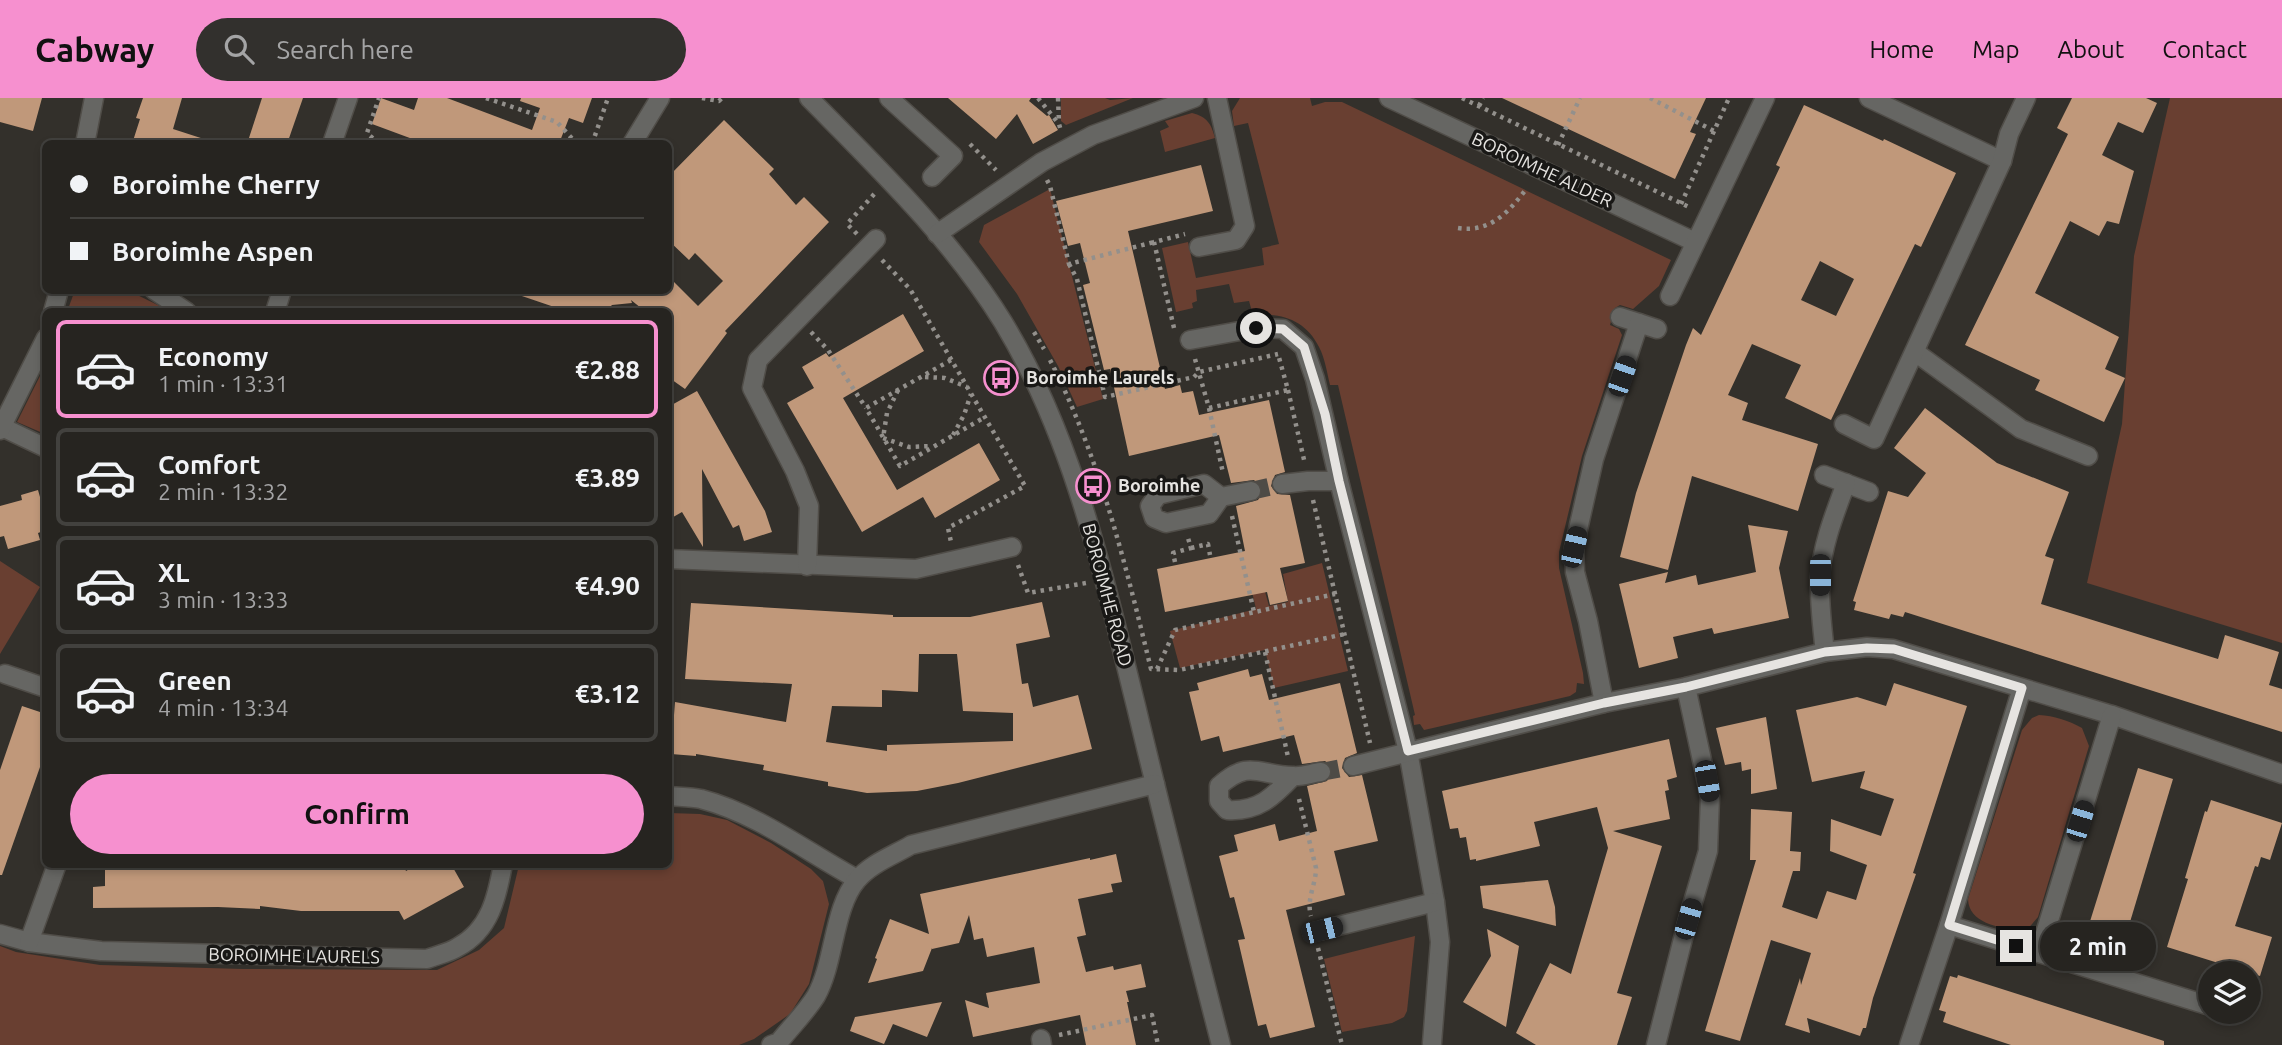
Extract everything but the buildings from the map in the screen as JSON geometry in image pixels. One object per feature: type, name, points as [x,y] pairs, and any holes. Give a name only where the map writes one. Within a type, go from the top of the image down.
[{"type":"street","points":[[86,140],[94,98]]},
{"type":"street","points":[[334,140],[348,98]]},
{"type":"street","points":[[634,140],[660,98]]},
{"type":"street","name":"BOROIMHE ROAD","points":[[809,98],[888,179],[968,270],[1003,322],[1043,396],[1068,460],[1104,580],[1220,1045]]},
{"type":"street","points":[[889,98],[953,156],[932,177]]},
{"type":"street","points":[[937,234],[1037,165],[1093,135],[1194,98]]},
{"type":"street","points":[[1199,247],[1236,240],[1245,226],[1217,98]]},
{"type":"street","name":"BOROIMHE ALDER","points":[[1389,98],[1695,242]]},
{"type":"street","points":[[1670,296],[1765,98]]},
{"type":"street","points":[[1869,98],[2002,161]]},
{"type":"street","points":[[1844,424],[1874,439],[2002,161],[2009,134],[2026,98]]},
{"type":"street","points":[[807,566],[809,506],[795,471],[752,388],[758,360],[872,243]]},
{"type":"street","points":[[160,294],[181,308]]},
{"type":"street","points":[[1620,317],[1657,329]]},
{"type":"street","points":[[1604,703],[1588,621],[1575,572],[1574,547],[1594,459],[1639,323]]},
{"type":"street","points":[[1190,340],[1256,328],[1283,329],[1304,347],[1322,402],[1339,481],[1408,751],[1436,902],[1440,942],[1430,1044]]},
{"type":"street","points":[[42,346],[1,429],[42,446]]},
{"type":"street","points":[[1915,352],[2021,429],[2088,456]]},
{"type":"street","points":[[1824,475],[1869,492]]},
{"type":"street","points":[[1282,484],[1339,481]]},
{"type":"street","points":[[1825,652],[1820,575],[1846,483]]},
{"type":"street","points":[[1221,496],[1251,491]]},
{"type":"street","points":[[672,559],[916,569],[1012,547]]},
{"type":"street","points":[[1353,766],[1604,703],[1686,687],[1825,652],[1867,648],[1894,649],[2112,715],[2282,774]]},
{"type":"street","points":[[5,674],[42,687]]},
{"type":"street","points":[[1656,1045],[1707,851],[1710,797],[1686,687]]},
{"type":"street","points":[[1909,1045],[2022,688]]},
{"type":"street","points":[[2039,953],[2112,715]]},
{"type":"street","points":[[1292,773],[1321,772]]},
{"type":"street","points":[[777,1044],[817,995],[834,946],[844,902],[857,879],[875,866],[911,845],[1155,784]]},
{"type":"street","points":[[672,796],[700,799],[737,812],[779,833],[857,879]]},
{"type":"street","points":[[29,942],[56,868]]},
{"type":"street","name":"BOROIMHE LAURELS","points":[[0,934],[29,942],[102,951],[427,959],[458,948],[479,932],[494,906],[502,868]]},
{"type":"street","points":[[1322,930],[1436,902]]},
{"type":"street","points":[[1949,925],[2198,1002]]},
{"type":"path","points":[[375,140],[368,133],[379,98]]},
{"type":"path","points":[[490,98],[557,122],[573,140]]},
{"type":"path","points":[[593,140],[608,98]]},
{"type":"path","points":[[702,98],[719,101],[722,98]]},
{"type":"path","points":[[1038,98],[1063,130],[1050,138]]},
{"type":"path","points":[[1058,98],[1059,124]]},
{"type":"path","points":[[1462,98],[1708,216]]},
{"type":"path","points":[[1479,106],[1483,98]]},
{"type":"path","points":[[1558,145],[1580,98]]},
{"type":"path","points":[[1650,98],[1714,131]]},
{"type":"path","points":[[1681,204],[1729,98]]},
{"type":"path","points":[[1037,165],[1050,186],[1069,264],[1077,279],[1105,397],[1278,354]]},
{"type":"path","points":[[986,178],[996,170]]},
{"type":"path","points":[[888,179],[847,224],[872,243],[910,289],[1025,486],[948,528],[956,560]]},
{"type":"path","points":[[1458,228],[1481,229],[1515,205],[1527,188]]},
{"type":"path","points":[[1069,264],[1195,231],[1199,247]]},
{"type":"path","points":[[1154,242],[1174,329]]},
{"type":"path","points":[[799,318],[828,350],[900,466],[985,417]]},
{"type":"path","points":[[1032,328],[1061,382],[1092,456],[1116,527],[1151,669],[1179,670],[1345,634]]},
{"type":"path","points":[[1278,329],[1278,354],[1374,760]]},
{"type":"path","points":[[1190,340],[1223,473]]},
{"type":"path","points":[[866,408],[951,360]]},
{"type":"path","points":[[921,377],[945,378],[968,388]]},
{"type":"path","points":[[883,438],[887,413],[898,390]]},
{"type":"path","points":[[1209,408],[1288,390]]},
{"type":"path","points":[[952,436],[964,415],[971,394]]},
{"type":"path","points":[[883,438],[909,447],[938,444]]},
{"type":"path","points":[[1231,514],[1254,612]]},
{"type":"path","points":[[1191,548],[1208,544],[1210,555]]},
{"type":"path","points":[[1012,547],[1028,593],[1104,580]]},
{"type":"path","points":[[1175,562],[1173,553],[1184,550]]},
{"type":"path","points":[[1157,669],[1175,629],[1335,594]]},
{"type":"path","points":[[1265,652],[1292,773]]},
{"type":"path","points":[[1042,1042],[1152,1014],[1158,1045]]},
{"type":"shaded area","points":[[1061,98],[1133,98],[1066,125],[1061,121]]},
{"type":"shaded area","points":[[1240,98],[1310,98],[1312,106],[1325,102],[1342,102],[1671,260],[1659,286],[1633,309],[1620,305],[1615,308],[1610,325],[1619,329],[1622,335],[1582,456],[1559,552],[1559,568],[1584,684],[1577,683],[1576,692],[1570,696],[1424,730],[1420,724],[1414,725],[1415,715],[1338,385],[1330,385],[1314,338],[1292,320],[1273,315],[1253,315],[1249,301],[1234,303],[1229,284],[1196,290],[1197,301],[1192,303],[1193,308],[1176,312],[1162,248],[1188,242],[1196,278],[1264,265],[1262,248],[1279,244],[1248,123],[1234,126],[1232,111]]},
{"type":"shaded area","points":[[2170,98],[2282,98],[2282,643],[2087,583],[2122,424],[2134,256]]},
{"type":"shaded area","points":[[1192,113],[1208,121],[1215,138],[1165,152],[1160,131],[1169,127],[1165,121]]},
{"type":"shaded area","points":[[1050,189],[1103,399],[1077,407],[1058,366],[1017,294],[979,242],[984,225]]},
{"type":"shaded area","points":[[74,294],[135,294],[164,308],[68,308]]},
{"type":"shaded area","points":[[42,372],[42,433],[17,422]]},
{"type":"shaded area","points":[[0,561],[40,587],[0,654]]},
{"type":"shaded area","points":[[1322,563],[1348,671],[1274,688],[1265,650],[1180,668],[1170,631],[1256,609],[1250,583],[1262,581],[1269,606],[1288,602],[1283,574]]},
{"type":"shaded area","points":[[2039,715],[2061,719],[2082,728],[2089,746],[2038,917],[2026,931],[2019,932],[1979,919],[1973,914],[1968,899],[2022,730],[2032,718]]},
{"type":"shaded area","points":[[672,813],[700,814],[727,820],[771,843],[811,869],[823,881],[829,904],[809,984],[790,1014],[754,1039],[739,1045],[0,1045],[0,946],[16,952],[100,965],[437,970],[479,950],[504,928],[518,868],[672,868]]},
{"type":"shaded area","points":[[1415,936],[1407,1011],[1404,1017],[1392,1023],[1342,1032],[1324,959]]},
{"type":"tunnel","points":[[1251,491],[1282,484]]},
{"type":"tunnel","points":[[1321,772],[1353,766]]},
{"type":"place","name":"Boroimhe Laurels","points":[[1001,378]]},
{"type":"place","name":"Boroimhe","points":[[1093,486]]},
{"type":"route","points":[[1256,328],[1283,329],[1304,347],[1325,414],[1339,481],[1408,751],[1825,652],[1867,648],[1894,649],[2022,688],[1949,925],[2016,946]]}]
